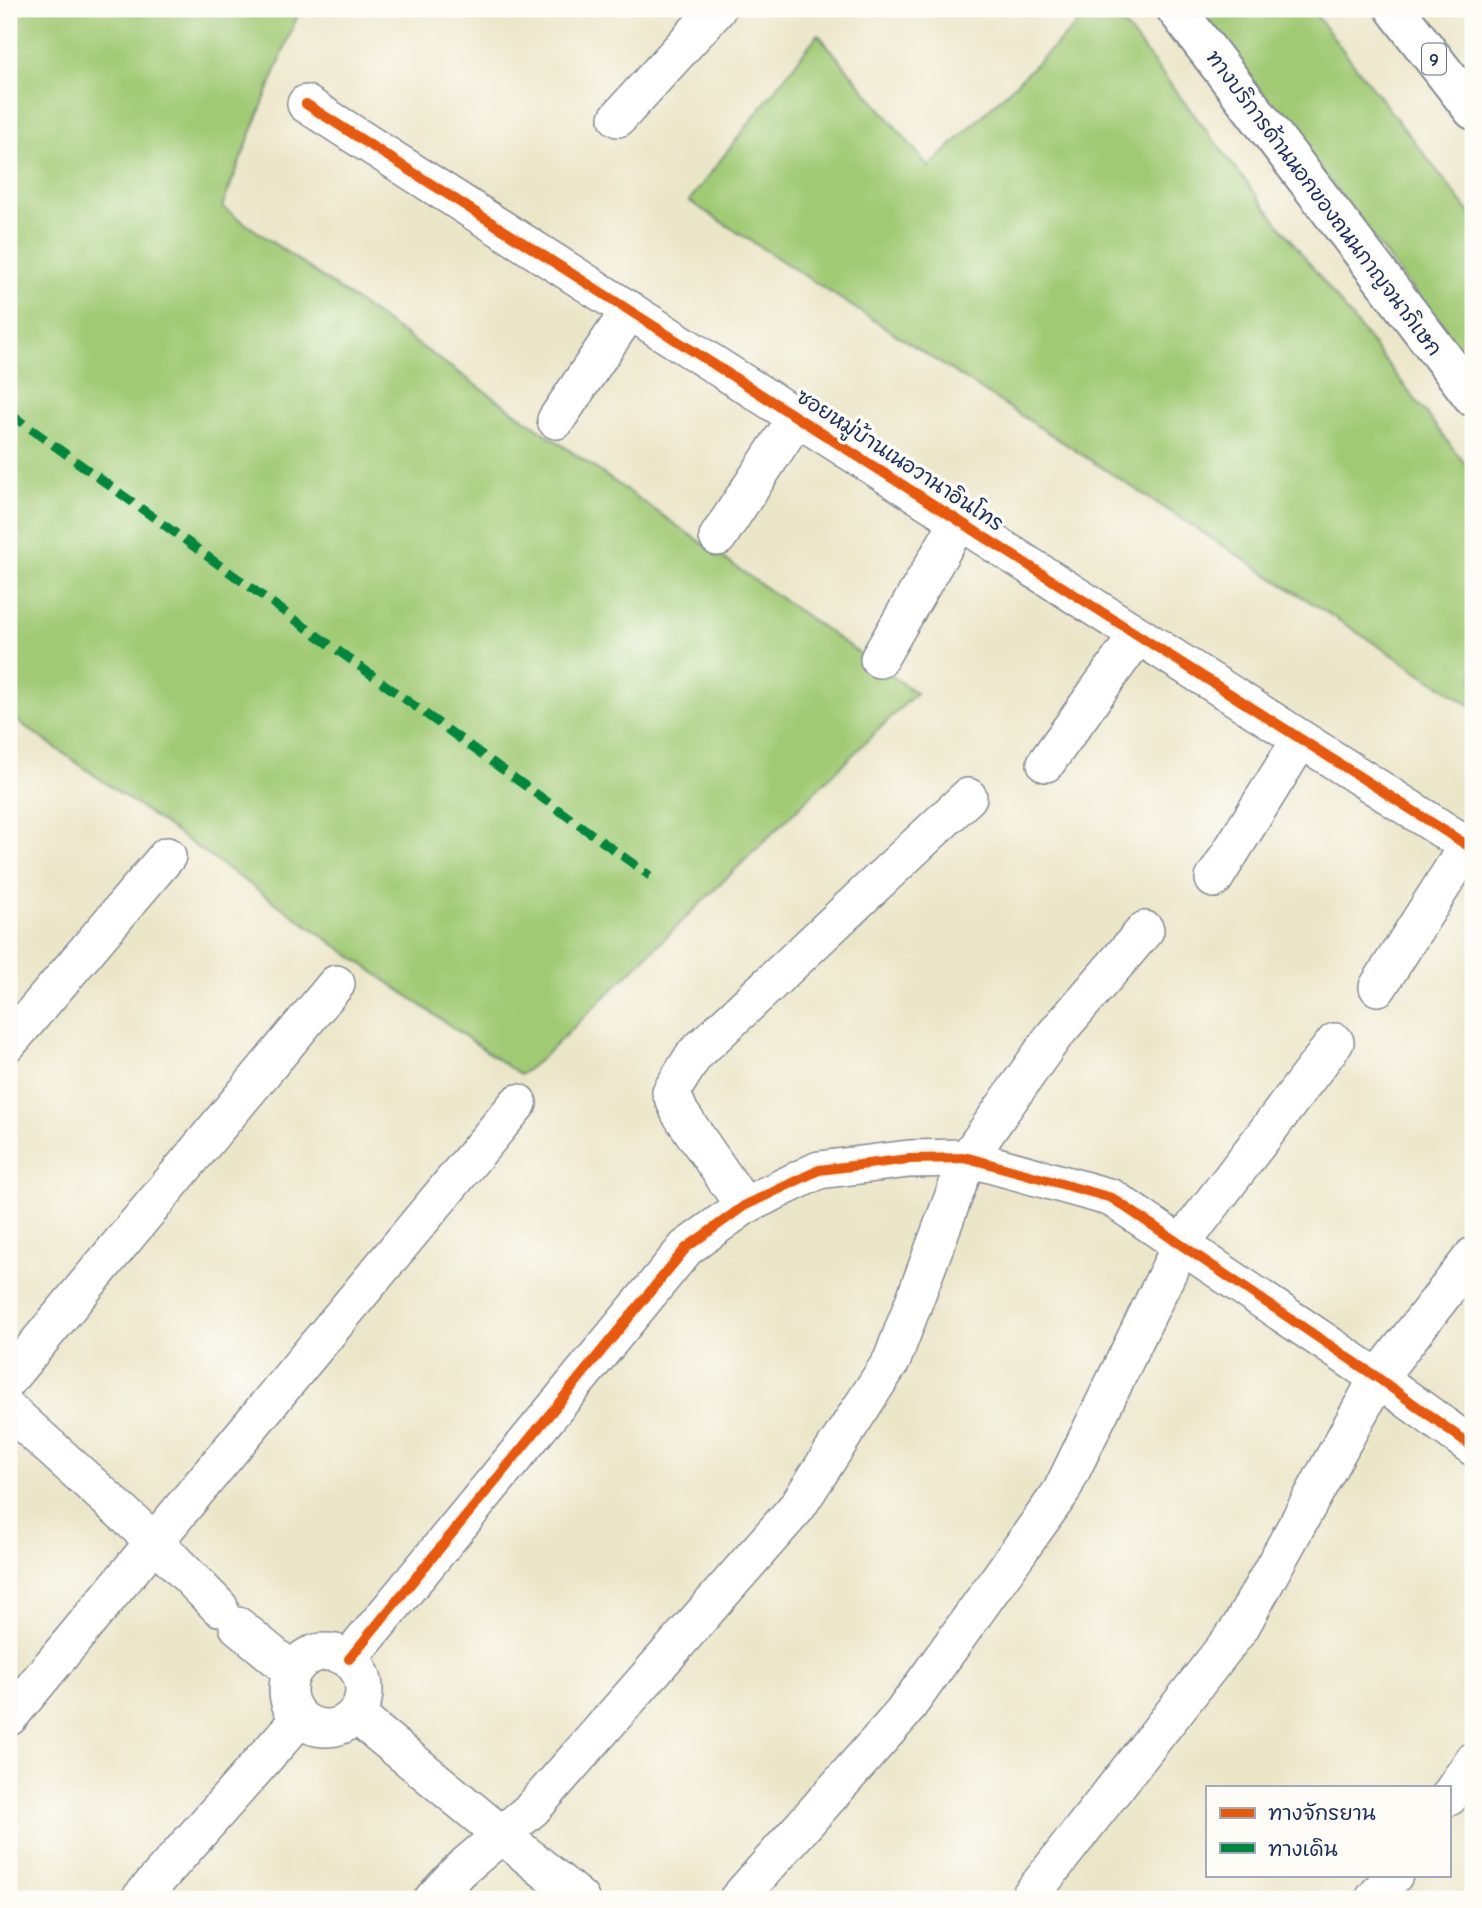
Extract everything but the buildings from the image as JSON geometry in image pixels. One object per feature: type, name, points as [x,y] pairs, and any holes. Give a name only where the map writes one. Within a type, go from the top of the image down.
[{"type":"main road","name":"ทางบริการด้านนอกของถนนกาญจนาภิเษก","points":[[1176,9],[1473,397]]},
{"type":"main road","name":"9","points":[[1395,9],[1473,110]]},
{"type":"street","points":[[618,118],[717,9]]},
{"type":"street","name":"ซอยหมู่บ้านเนอวานาอินโทร","points":[[306,104],[1471,847]]},
{"type":"street","points":[[556,420],[630,310]]},
{"type":"street","points":[[718,537],[797,417]]},
{"type":"street","points":[[879,659],[959,521]]},
{"type":"street","points":[[1046,762],[1138,635]]},
{"type":"street","points":[[1214,879],[1301,739]]},
{"type":"street","points":[[744,1206],[680,1113],[671,1092],[694,1055],[968,797]]},
{"type":"street","points":[[1378,987],[1471,847]]},
{"type":"street","points":[[9,1042],[167,856]]},
{"type":"street","points":[[433,1899],[460,1870],[532,1809],[797,1507],[892,1360],[968,1158],[1053,1037],[1145,930]]},
{"type":"street","points":[[9,1378],[336,984]]},
{"type":"street","points":[[738,1899],[903,1713],[1060,1492],[1182,1243],[1335,1042]]},
{"type":"street","points":[[9,1717],[518,1103]]},
{"type":"street","points":[[349,1659],[686,1248],[744,1206],[819,1170],[909,1159],[968,1158],[1112,1198],[1378,1378],[1473,1447]]},
{"type":"street","points":[[1028,1899],[1240,1628],[1378,1378],[1473,1256]]},
{"type":"street","points":[[9,1410],[155,1542],[229,1616],[292,1671]]},
{"type":"street","points":[[324,1651],[338,1653],[349,1659],[363,1680],[362,1704],[346,1723],[322,1728],[310,1725],[292,1708],[288,1696],[292,1671],[312,1654],[324,1651]]},
{"type":"street","points":[[356,1714],[580,1899]]},
{"type":"street","points":[[140,1899],[300,1718]]},
{"type":"street","points":[[1450,1796],[1473,1761]]},
{"type":"street","points":[[1374,1899],[1393,1876]]},
{"type":"green space","points":[[9,9],[300,9],[222,207],[916,693],[541,1059],[520,1075],[9,715]]},
{"type":"green space","points":[[1093,9],[1112,9],[1473,474],[1473,707],[689,201],[818,34],[929,167]]},
{"type":"green space","points":[[1198,9],[1311,9],[1473,217],[1473,369]]},
{"type":"marked path","points":[[9,413],[650,876]]},
{"type":"cycle path","points":[[306,104],[1473,849]]},
{"type":"cycle path","points":[[349,1659],[686,1248],[744,1206],[819,1170],[909,1159],[968,1158],[1112,1198],[1378,1378],[1473,1447]]}]
